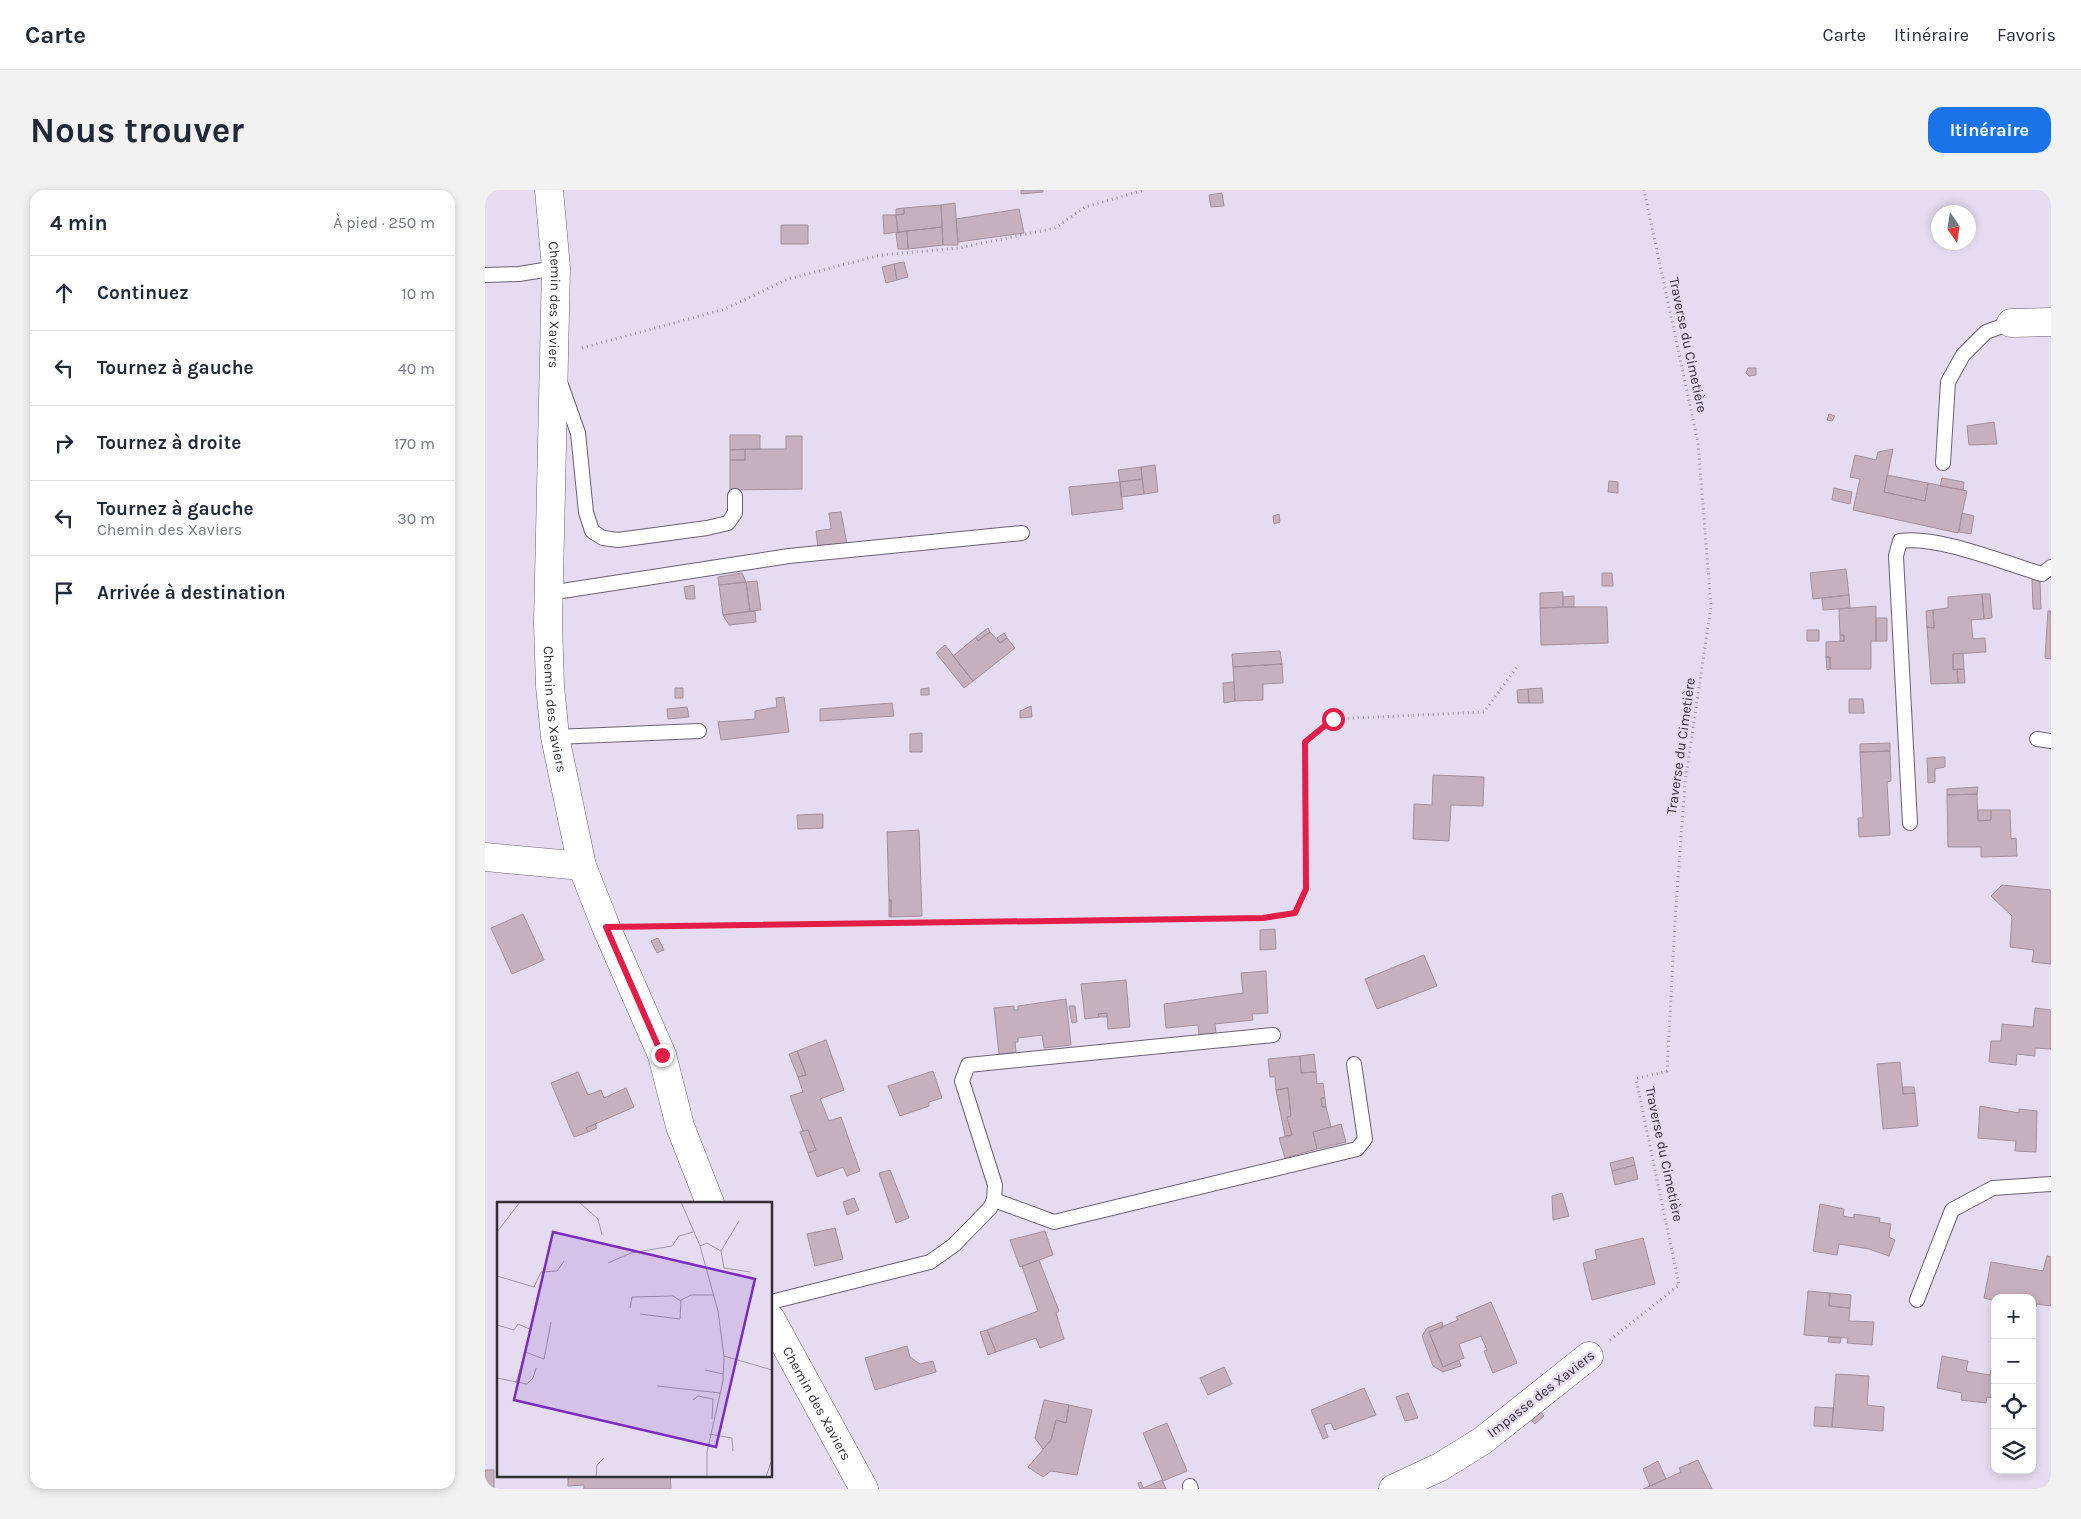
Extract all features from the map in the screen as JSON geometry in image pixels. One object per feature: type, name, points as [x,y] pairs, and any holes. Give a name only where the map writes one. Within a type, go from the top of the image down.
[{"type":"street","name":"Chemin des Xaviers","points":[[549,190],[555,268],[549,593],[550,686],[555,737],[582,866],[606,927],[662,1055],[679,1126],[709,1202]]},
{"type":"street","points":[[2011,323],[2051,322]]},
{"type":"street","points":[[485,857],[582,866]]},
{"type":"street","name":"Chemin des Xaviers","points":[[773,1323],[863,1489]]},
{"type":"street","name":"Impasse des Xaviers","points":[[1393,1489],[1440,1467],[1482,1441],[1589,1356]]},
{"type":"lane","points":[[485,275],[519,274],[555,268]]},
{"type":"lane","points":[[1943,463],[1948,382],[1963,355],[1986,332],[2011,323]]},
{"type":"lane","points":[[552,350],[578,433],[585,512],[592,531],[603,538],[618,540],[707,528],[728,523],[735,513],[735,496]]},
{"type":"lane","points":[[549,593],[789,556],[1022,533]]},
{"type":"lane","points":[[1910,823],[1896,556],[1899,541],[1940,543],[2042,574],[2051,566]]},
{"type":"lane","points":[[555,737],[699,731]]},
{"type":"lane","points":[[2037,739],[2051,741]]},
{"type":"lane","points":[[773,1301],[930,1262],[954,1245],[990,1208],[994,1200],[995,1185],[963,1081],[968,1065],[1273,1035]]},
{"type":"lane","points":[[994,1200],[1054,1222],[1357,1149],[1365,1139],[1354,1064]]},
{"type":"lane","points":[[1917,1300],[1952,1210],[1993,1188],[2051,1184]]},
{"type":"path","points":[[552,350],[599,345],[725,309],[788,279],[881,255],[959,248],[1055,228],[1085,207],[1145,190]]},
{"type":"path","name":"Traverse du Cimetière","points":[[1644,190],[1698,443],[1711,606],[1685,783],[1667,1071],[1636,1079],[1679,1285]]},
{"type":"path","points":[[606,927],[1263,918],[1295,913],[1306,889],[1305,742],[1333,719],[1484,712],[1517,667]]},
{"type":"path","name":"Impasse des Xaviers","points":[[1589,1356],[1679,1285]]},
{"type":"building","points":[[1021,190],[1043,190],[1043,192],[1021,194]]},
{"type":"building","points":[[1222,193],[1224,206],[1211,207],[1209,195]]},
{"type":"building","points":[[955,203],[958,245],[943,245],[941,205]]},
{"type":"building","points":[[941,205],[942,227],[898,232],[896,215],[904,214],[904,208]]},
{"type":"building","points":[[904,208],[904,214],[896,215],[896,209]]},
{"type":"building","points":[[1019,209],[1024,233],[958,242],[956,219]]},
{"type":"building","points":[[883,215],[896,215],[898,232],[884,234]]},
{"type":"building","points":[[781,225],[808,225],[808,244],[781,244]]},
{"type":"building","points":[[942,227],[943,245],[908,249],[907,231]]},
{"type":"building","points":[[907,231],[908,249],[898,249],[896,233]]},
{"type":"building","points":[[904,262],[908,277],[897,280],[894,264]]},
{"type":"building","points":[[894,264],[897,280],[886,283],[882,267]]},
{"type":"building","points":[[1748,368],[1756,368],[1756,375],[1749,376],[1746,373]]},
{"type":"building","points":[[1829,414],[1835,416],[1832,421],[1827,420]]},
{"type":"building","points":[[1994,422],[1997,444],[1969,445],[1967,426]]},
{"type":"building","points":[[730,435],[760,435],[760,449],[730,450]]},
{"type":"building","points":[[786,436],[802,436],[802,489],[730,490],[730,460],[745,460],[745,449],[786,449]]},
{"type":"building","points":[[745,449],[745,460],[730,460],[730,450]]},
{"type":"building","points":[[1893,449],[1884,492],[1925,501],[1928,483],[1967,491],[1958,533],[1853,510],[1860,479],[1850,477],[1855,455],[1876,460],[1878,452]]},
{"type":"building","points":[[1155,465],[1158,492],[1144,494],[1141,467]]},
{"type":"building","points":[[1141,467],[1142,479],[1120,482],[1118,470]]},
{"type":"building","points":[[1887,475],[1928,483],[1925,501],[1884,492]]},
{"type":"building","points":[[1942,478],[1964,482],[1963,490],[1940,486]]},
{"type":"building","points":[[1142,479],[1144,494],[1121,497],[1120,482]]},
{"type":"building","points":[[1609,481],[1618,482],[1618,493],[1608,492]]},
{"type":"building","points":[[1120,482],[1123,509],[1072,515],[1069,487]]},
{"type":"building","points":[[1834,488],[1852,492],[1850,504],[1832,500]]},
{"type":"building","points":[[841,512],[847,544],[818,548],[816,531],[831,529],[829,513]]},
{"type":"building","points":[[1962,513],[1974,516],[1971,534],[1959,532]]},
{"type":"building","points":[[1279,514],[1280,522],[1274,524],[1273,516]]},
{"type":"building","points":[[1846,569],[1849,595],[1813,599],[1810,573]]},
{"type":"building","points":[[742,573],[746,582],[719,585],[718,577]]},
{"type":"building","points":[[1602,573],[1612,573],[1613,586],[1602,586]]},
{"type":"building","points":[[2032,579],[2040,582],[2041,609],[2033,609]]},
{"type":"building","points":[[757,581],[761,610],[750,611],[746,582]]},
{"type":"building","points":[[746,582],[750,611],[723,615],[719,585]]},
{"type":"building","points":[[694,585],[695,599],[686,599],[684,587]]},
{"type":"building","points":[[1563,592],[1563,607],[1540,608],[1540,593]]},
{"type":"building","points":[[1982,594],[1984,619],[1971,620],[1973,639],[1985,638],[1986,652],[1953,654],[1953,670],[1957,669],[1958,683],[1931,684],[1927,627],[1934,628],[1933,610],[1948,608],[1948,597]]},
{"type":"building","points":[[1982,594],[1990,594],[1992,618],[1984,619]]},
{"type":"building","points":[[1849,595],[1850,608],[1823,610],[1822,598]]},
{"type":"building","points":[[1574,596],[1574,607],[1563,607],[1563,597]]},
{"type":"building","points":[[1876,606],[1876,641],[1871,641],[1871,669],[1830,669],[1830,657],[1826,657],[1826,642],[1844,641],[1844,635],[1840,635],[1839,609]]},
{"type":"building","points":[[1607,607],[1608,643],[1541,645],[1540,608]]},
{"type":"building","points":[[1933,610],[1934,628],[1927,627],[1926,611]]},
{"type":"building","points":[[755,611],[756,622],[729,625],[723,615]]},
{"type":"building","points":[[2048,611],[2051,611],[2051,659],[2045,658]]},
{"type":"building","points":[[1876,618],[1887,618],[1887,641],[1876,641]]},
{"type":"building","points":[[988,628],[990,632],[978,641],[976,637]]},
{"type":"building","points":[[1807,630],[1819,630],[1819,641],[1807,641]]},
{"type":"building","points":[[990,632],[1000,643],[1007,638],[1015,648],[973,681],[953,656],[976,637],[978,641]]},
{"type":"building","points":[[1004,633],[1007,638],[1000,643],[997,638]]},
{"type":"building","points":[[1840,635],[1844,635],[1844,641],[1840,641]]},
{"type":"building","points":[[945,645],[973,681],[964,688],[936,653]]},
{"type":"building","points":[[1280,651],[1282,664],[1233,667],[1232,654]]},
{"type":"building","points":[[1963,653],[1964,669],[1953,670],[1953,654]]},
{"type":"building","points":[[1826,657],[1830,657],[1830,669],[1827,670]]},
{"type":"building","points":[[1282,664],[1283,683],[1263,684],[1263,700],[1235,701],[1233,667]]},
{"type":"building","points":[[1957,669],[1964,669],[1965,683],[1958,683]]},
{"type":"building","points":[[1234,682],[1235,701],[1224,703],[1223,683]]},
{"type":"building","points":[[675,688],[683,688],[683,698],[675,698]]},
{"type":"building","points":[[929,688],[929,695],[921,695],[921,689]]},
{"type":"building","points":[[1542,688],[1543,703],[1529,703],[1528,689]]},
{"type":"building","points":[[1528,689],[1529,703],[1518,703],[1517,690]]},
{"type":"building","points":[[784,697],[789,732],[721,740],[718,722],[755,719],[755,711],[777,707],[776,698]]},
{"type":"building","points":[[1849,699],[1863,699],[1864,713],[1849,713]]},
{"type":"building","points":[[892,703],[894,716],[820,721],[820,709]]},
{"type":"building","points":[[1031,706],[1032,717],[1020,718],[1020,711]]},
{"type":"building","points":[[687,707],[689,717],[668,719],[667,709]]},
{"type":"building","points":[[922,733],[922,752],[910,752],[910,734]]},
{"type":"building","points":[[1890,743],[1890,751],[1860,752],[1860,744]]},
{"type":"building","points":[[1890,751],[1891,781],[1887,782],[1890,835],[1859,837],[1858,818],[1863,818],[1860,752]]},
{"type":"building","points":[[1945,757],[1945,767],[1935,769],[1935,782],[1928,783],[1927,758]]},
{"type":"building","points":[[1433,775],[1484,777],[1483,806],[1451,805],[1449,841],[1413,839],[1414,804],[1432,805]]},
{"type":"building","points":[[1978,787],[1977,794],[1947,795],[1947,789]]},
{"type":"building","points":[[1977,794],[1978,821],[1991,820],[1991,810],[2010,810],[2011,839],[2016,838],[2017,856],[1981,857],[1981,847],[1948,847],[1947,795]]},
{"type":"building","points":[[1978,810],[1991,810],[1991,820],[1978,821]]},
{"type":"building","points":[[823,814],[823,828],[798,829],[797,815]]},
{"type":"building","points":[[919,830],[922,916],[891,917],[887,832]]},
{"type":"building","points":[[2002,885],[2051,890],[2051,964],[2032,962],[2034,950],[2010,947],[2012,916],[1991,896]]},
{"type":"building","points":[[889,900],[891,900],[891,917],[889,917]]},
{"type":"building","points":[[523,914],[544,960],[512,974],[491,928]]},
{"type":"building","points":[[1275,929],[1276,949],[1260,950],[1260,930]]},
{"type":"building","points":[[658,938],[664,950],[657,953],[651,941]]},
{"type":"building","points":[[1424,955],[1437,986],[1377,1009],[1365,979]]},
{"type":"building","points":[[1266,971],[1268,1013],[1252,1014],[1253,1020],[1215,1024],[1216,1033],[1199,1035],[1198,1025],[1166,1028],[1164,1004],[1243,993],[1241,973]]},
{"type":"building","points":[[1126,980],[1130,1027],[1108,1029],[1107,1013],[1098,1014],[1099,1017],[1085,1019],[1081,984]]},
{"type":"building","points":[[1066,999],[1071,1045],[1044,1048],[1042,1035],[1018,1038],[1018,1042],[1015,1042],[1016,1052],[999,1054],[994,1008],[1014,1006],[1014,1010],[1018,1010],[1018,1006]]},
{"type":"building","points":[[1069,1006],[1075,1006],[1077,1022],[1072,1023]]},
{"type":"building","points":[[2035,1008],[2051,1010],[2051,1049],[2035,1048],[2035,1056],[2017,1054],[2016,1065],[1989,1062],[1991,1041],[2001,1041],[2002,1024],[2033,1027]]},
{"type":"building","points":[[1107,1013],[1107,1017],[1099,1017],[1098,1014]]},
{"type":"building","points":[[826,1040],[844,1090],[820,1099],[829,1121],[841,1117],[860,1171],[847,1176],[843,1167],[817,1177],[808,1153],[816,1150],[808,1130],[803,1131],[790,1096],[803,1092],[798,1077],[806,1075],[797,1051]]},
{"type":"building","points":[[797,1051],[806,1075],[798,1077],[789,1054]]},
{"type":"building","points":[[1314,1054],[1316,1072],[1301,1073],[1300,1056]]},
{"type":"building","points":[[1300,1056],[1301,1073],[1316,1072],[1317,1084],[1323,1083],[1325,1098],[1321,1098],[1322,1107],[1326,1107],[1331,1127],[1313,1132],[1317,1149],[1285,1158],[1279,1138],[1292,1135],[1287,1117],[1291,1116],[1288,1088],[1276,1090],[1275,1077],[1270,1077],[1268,1059]]},
{"type":"building","points":[[1900,1062],[1903,1094],[1915,1093],[1918,1126],[1883,1129],[1877,1064]]},
{"type":"building","points":[[933,1071],[942,1098],[929,1102],[929,1106],[900,1116],[888,1086]]},
{"type":"building","points":[[578,1072],[588,1095],[601,1090],[604,1098],[626,1088],[634,1107],[586,1128],[588,1132],[574,1137],[551,1083]]},
{"type":"building","points":[[1903,1087],[1914,1087],[1915,1093],[1903,1094]]},
{"type":"building","points":[[1288,1088],[1291,1116],[1287,1117],[1292,1135],[1285,1136],[1276,1090]]},
{"type":"building","points":[[1321,1098],[1325,1098],[1326,1107],[1322,1107]]},
{"type":"building","points":[[1980,1106],[2019,1113],[2019,1109],[2037,1111],[2036,1152],[2015,1151],[2016,1141],[1978,1138]]},
{"type":"building","points":[[595,1124],[597,1128],[588,1132],[586,1128]]},
{"type":"building","points":[[1341,1124],[1346,1142],[1317,1149],[1313,1132]]},
{"type":"building","points":[[808,1130],[816,1150],[808,1153],[800,1132]]},
{"type":"building","points":[[1633,1157],[1635,1165],[1612,1171],[1610,1163]]},
{"type":"building","points":[[1635,1165],[1638,1179],[1615,1185],[1612,1171]]},
{"type":"building","points":[[890,1170],[909,1218],[896,1223],[879,1173]]},
{"type":"building","points":[[1562,1193],[1569,1216],[1553,1220],[1552,1196]]},
{"type":"building","points":[[854,1198],[859,1210],[847,1215],[843,1202]]},
{"type":"building","points":[[1820,1204],[1844,1209],[1843,1216],[1854,1218],[1854,1214],[1880,1218],[1879,1222],[1891,1224],[1889,1237],[1895,1240],[1889,1256],[1869,1249],[1839,1244],[1837,1255],[1813,1251]]},
{"type":"building","points":[[835,1228],[843,1259],[815,1266],[807,1234]]},
{"type":"building","points":[[1045,1231],[1053,1255],[1020,1267],[1010,1240]]},
{"type":"building","points":[[1643,1238],[1655,1284],[1592,1300],[1583,1263],[1597,1259],[1595,1250]]},
{"type":"building","points":[[2047,1256],[2051,1257],[2051,1306],[2037,1304],[2036,1307],[2036,1294],[1991,1294],[1991,1300],[1984,1298],[1991,1262],[2043,1271]]},
{"type":"building","points":[[1039,1260],[1059,1311],[1056,1313],[1064,1339],[1040,1348],[1036,1338],[996,1352],[987,1330],[1038,1311],[1022,1266]]},
{"type":"building","points":[[1808,1291],[1830,1293],[1829,1306],[1850,1308],[1849,1321],[1874,1322],[1872,1345],[1847,1343],[1848,1338],[1804,1335]]},
{"type":"building","points":[[1830,1293],[1851,1295],[1850,1308],[1829,1306]]},
{"type":"building","points":[[1491,1302],[1517,1363],[1493,1373],[1484,1351],[1487,1350],[1481,1336],[1459,1344],[1464,1358],[1443,1367],[1429,1332],[1458,1320],[1456,1317]]},
{"type":"building","points":[[1442,1322],[1443,1327],[1429,1332],[1443,1367],[1459,1360],[1461,1366],[1443,1372],[1433,1366],[1422,1336],[1427,1328]]},
{"type":"building","points":[[987,1330],[996,1352],[988,1355],[980,1332]]},
{"type":"building","points":[[1829,1337],[1841,1338],[1840,1343],[1828,1342]]},
{"type":"building","points":[[907,1346],[910,1357],[920,1364],[933,1361],[936,1372],[875,1390],[865,1358]]},
{"type":"building","points":[[1942,1356],[1968,1361],[1966,1371],[1990,1375],[1991,1370],[1991,1398],[1987,1397],[1986,1403],[1961,1400],[1962,1393],[1937,1388]]},
{"type":"building","points":[[1224,1367],[1232,1384],[1208,1395],[1200,1378]]},
{"type":"building","points":[[1836,1374],[1869,1376],[1867,1405],[1884,1407],[1883,1431],[1832,1427]]},
{"type":"building","points":[[1364,1388],[1376,1415],[1334,1430],[1331,1423],[1324,1425],[1328,1437],[1323,1439],[1311,1410]]},
{"type":"building","points":[[1408,1393],[1418,1418],[1405,1421],[1396,1397]]},
{"type":"building","points":[[1044,1400],[1069,1405],[1066,1423],[1056,1420],[1051,1440],[1043,1449],[1035,1438]]},
{"type":"building","points":[[1069,1405],[1092,1410],[1077,1475],[1051,1471],[1043,1477],[1028,1467],[1051,1440],[1056,1420],[1066,1423]]},
{"type":"building","points":[[1534,1405],[1544,1416],[1535,1424],[1524,1413]]},
{"type":"building","points":[[1815,1407],[1833,1408],[1832,1427],[1814,1426]]},
{"type":"building","points":[[1167,1423],[1187,1471],[1163,1481],[1143,1433]]},
{"type":"building","points":[[1698,1460],[1712,1489],[1643,1489],[1681,1472],[1679,1468]]},
{"type":"building","points":[[1658,1461],[1666,1479],[1650,1486],[1643,1469]]},
{"type":"building","points":[[485,1470],[494,1470],[494,1489],[485,1489]]},
{"type":"building","points":[[568,1476],[670,1476],[671,1489],[584,1489],[584,1485],[568,1486]]},
{"type":"building","points":[[1162,1480],[1166,1489],[1140,1489],[1138,1483],[1141,1482],[1143,1488]]},
{"type":"route","points":[[662,1055],[606,927],[1263,918],[1295,913],[1306,889],[1305,742],[1333,719]]}]
